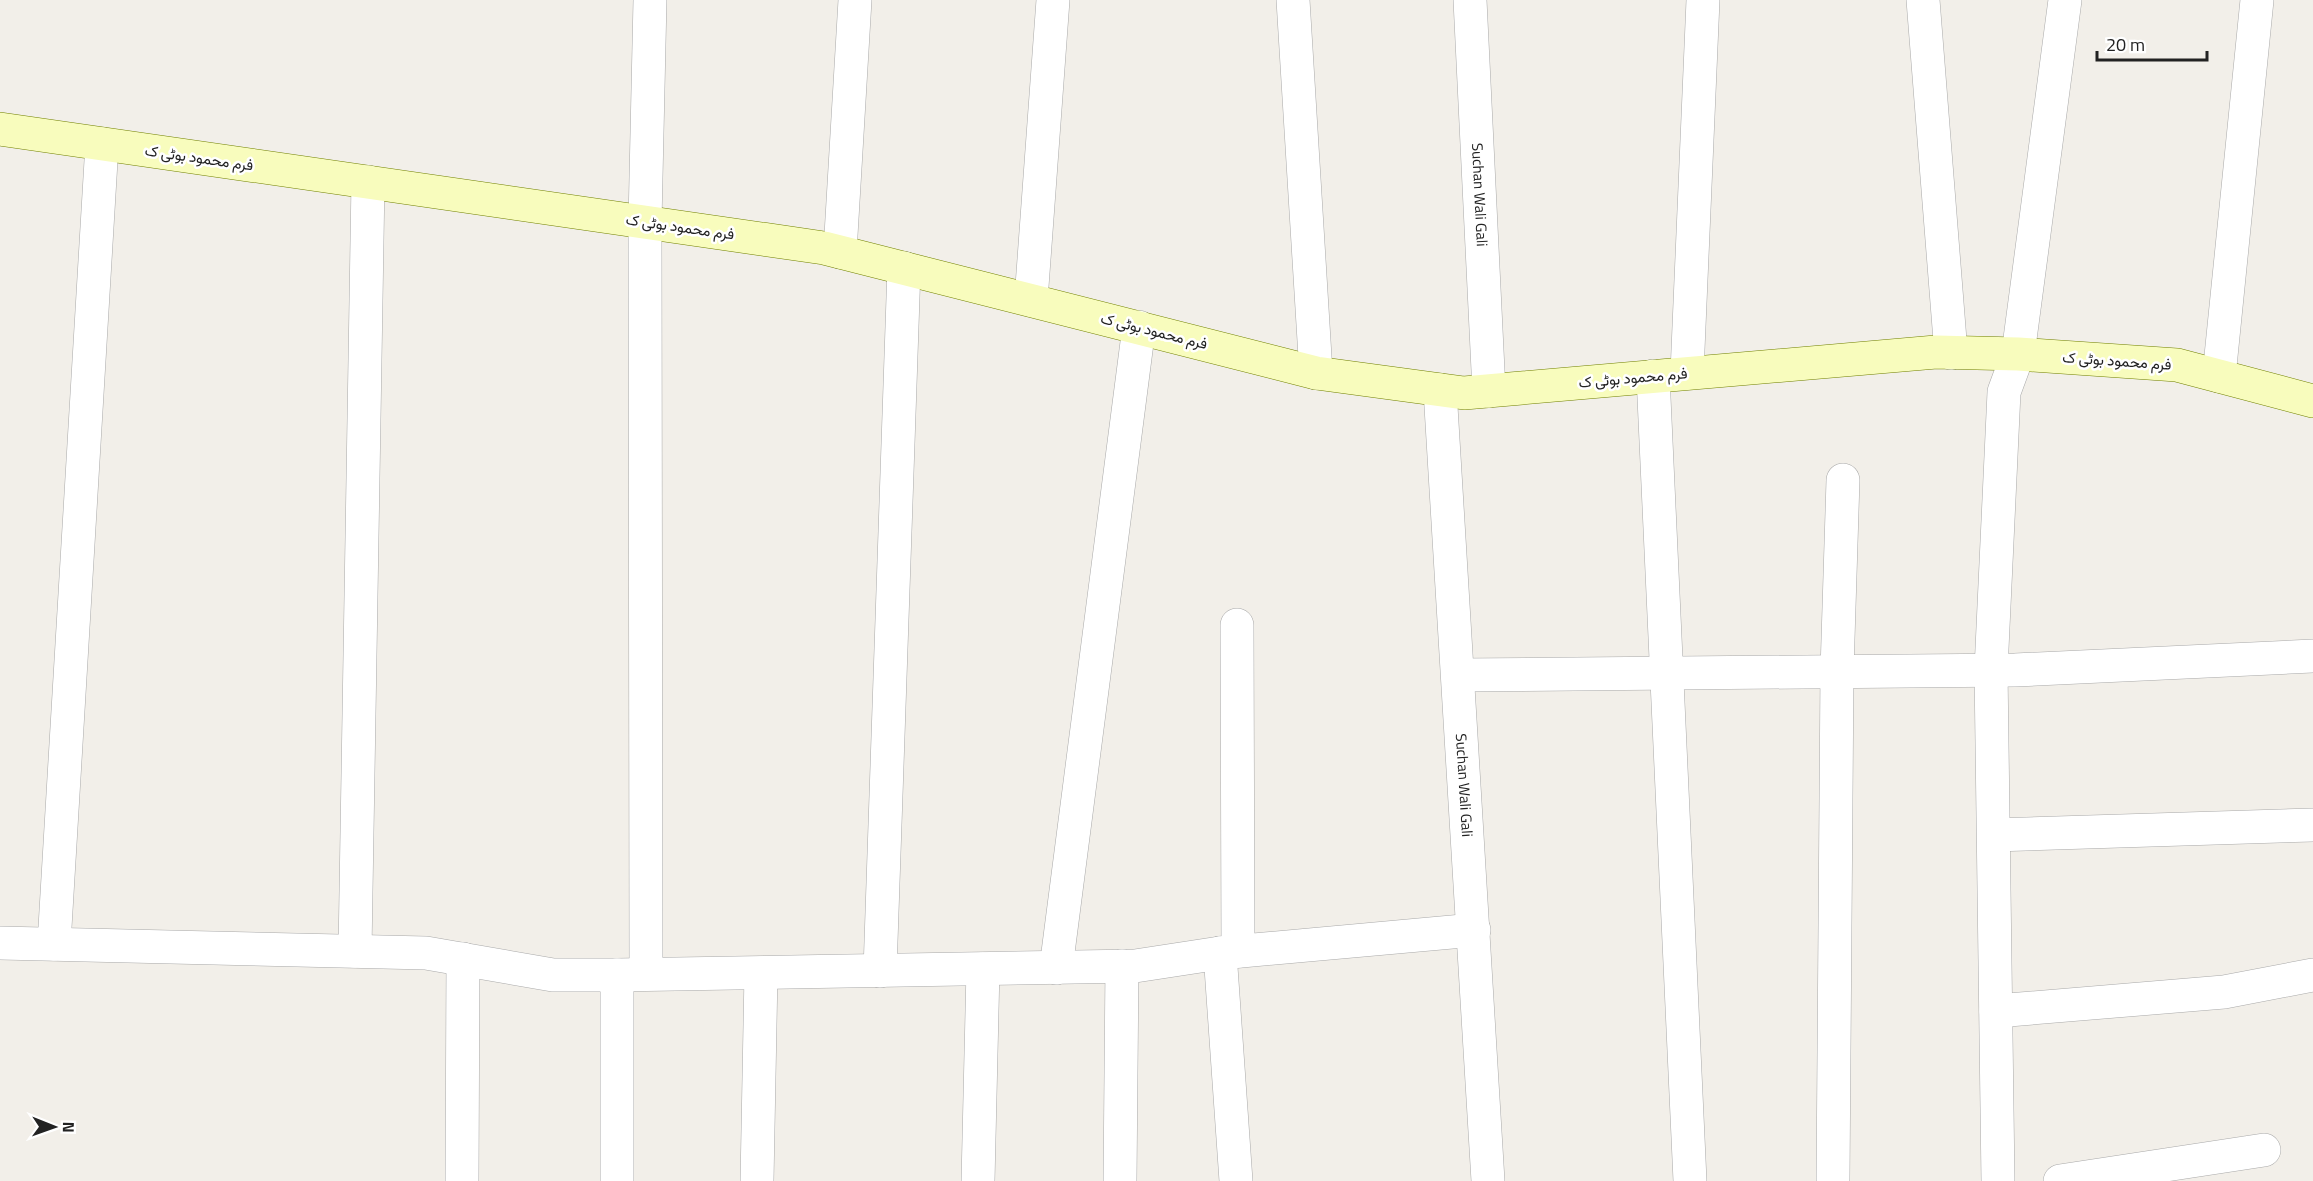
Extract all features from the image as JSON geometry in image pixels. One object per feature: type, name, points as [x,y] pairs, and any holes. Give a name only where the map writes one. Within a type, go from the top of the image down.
[{"type":"street","points":[[616,1181],[632,974],[650,0]]},
{"type":"street","points":[[840,252],[855,0]]},
{"type":"street","points":[[1031,300],[1053,0]]},
{"type":"street","points":[[1293,0],[1316,373]]},
{"type":"street","name":"Suchan Wali Gali","points":[[1470,0],[1489,391]]},
{"type":"street","points":[[1687,373],[1703,0]]},
{"type":"street","points":[[1923,0],[1952,353]]},
{"type":"street","points":[[1998,1181],[1991,670],[2004,392],[2018,354],[2065,0]]},
{"type":"street","points":[[2219,376],[2257,0]]},
{"type":"street","name":"فرم محمود بوٹی ک","points":[[0,129],[840,252],[1316,373],[1464,393],[1952,353],[2018,354],[2177,365],[2313,401]]},
{"type":"street","points":[[54,944],[102,144]]},
{"type":"street","points":[[355,951],[369,182]]},
{"type":"street","points":[[880,971],[904,268]]},
{"type":"street","points":[[1056,968],[1139,327]]},
{"type":"street","points":[[1653,376],[1690,1181]]},
{"type":"street","name":"Suchan Wali Gali","points":[[1440,390],[1488,1181]]},
{"type":"street","points":[[1833,1179],[1837,671],[1842,480]]},
{"type":"street","points":[[1236,1181],[1229,952],[1237,625]]},
{"type":"street","points":[[1459,675],[1991,670],[2313,656]]},
{"type":"street","points":[[1994,835],[2313,825]]},
{"type":"street","points":[[0,943],[426,953],[554,975],[1122,966],[1229,952],[1474,930]]},
{"type":"street","points":[[462,1181],[464,960]]},
{"type":"street","points":[[1120,1181],[1122,966]]},
{"type":"street","points":[[978,1181],[983,969]]},
{"type":"street","points":[[757,1181],[761,973]]},
{"type":"street","points":[[1996,1011],[2224,992],[2313,975]]},
{"type":"street","points":[[2060,1181],[2264,1150]]}]
